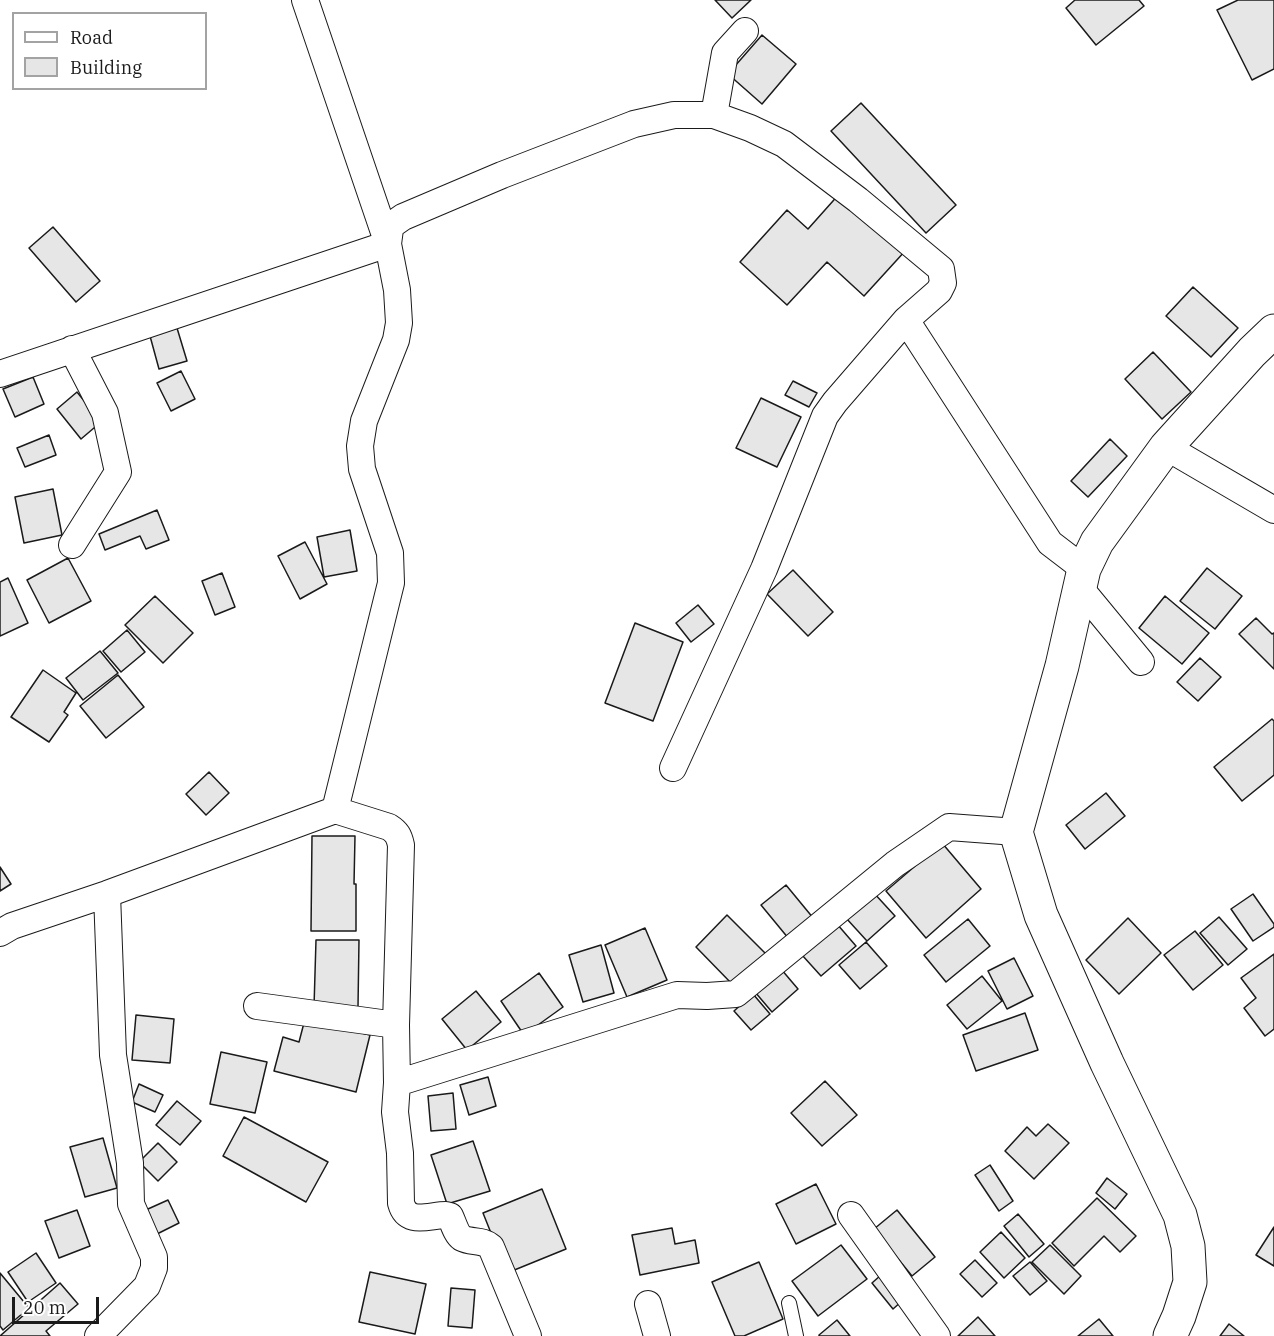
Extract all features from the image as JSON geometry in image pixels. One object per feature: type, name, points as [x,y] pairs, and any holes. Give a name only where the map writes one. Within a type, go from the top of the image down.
[{"type":"street","points":[[305,0],[388,244],[397,290],[399,323],[396,340],[364,421],[360,446],[362,469],[390,553],[391,583],[335,810]]},
{"type":"street","points":[[714,115],[725,53],[746,31]]},
{"type":"street","points":[[388,244],[390,229],[403,217],[502,175],[634,124],[674,115],[714,115],[784,144],[858,200],[941,269],[943,283],[939,291],[906,320],[825,416],[764,569],[673,768]]},
{"type":"street","points":[[0,374],[388,244]]},
{"type":"street","points":[[906,320],[1050,543],[1082,578],[1141,662]]},
{"type":"street","points":[[1170,1336],[1190,1282],[1188,1246],[1180,1215],[1107,1063],[1041,915],[1016,832],[1062,666],[1082,578],[1097,542],[1166,447],[1274,331]]},
{"type":"street","points":[[72,349],[105,414],[118,472],[72,545]]},
{"type":"street","points":[[1166,447],[1274,510]]},
{"type":"street","points":[[0,933],[12,926],[107,894],[335,810],[396,831],[401,845],[395,1112],[400,1153],[402,1208],[410,1217],[450,1216],[460,1237],[486,1243],[491,1247],[528,1336]]},
{"type":"street","points":[[397,1083],[677,995],[736,994],[895,864],[949,827],[1016,832]]},
{"type":"street","points":[[98,1336],[147,1286],[154,1268],[154,1257],[130,1204],[130,1163],[113,1055],[107,894]]},
{"type":"street","points":[[257,1006],[396,1025]]},
{"type":"street","points":[[851,1215],[937,1336]]},
{"type":"street","points":[[648,1304],[657,1336]]},
{"type":"lane","points":[[789,1303],[796,1336]]},
{"type":"building","points":[[715,0],[751,0],[732,18]]},
{"type":"building","points":[[1075,0],[1139,0],[1144,6],[1096,45],[1066,8]]},
{"type":"building","points":[[1238,0],[1274,0],[1274,69],[1252,80],[1217,10]]},
{"type":"building","points":[[762,35],[796,64],[762,104],[728,74]]},
{"type":"building","points":[[861,103],[956,205],[926,233],[831,131]]},
{"type":"building","points":[[841,192],[906,250],[864,296],[827,262],[787,305],[740,262],[787,210],[808,229]]},
{"type":"building","points":[[53,227],[100,281],[76,302],[29,248]]},
{"type":"building","points":[[1193,287],[1238,328],[1211,357],[1166,316]]},
{"type":"building","points":[[177,328],[187,361],[159,369],[150,336]]},
{"type":"building","points":[[1153,352],[1191,392],[1162,419],[1125,379]]},
{"type":"building","points":[[181,371],[195,399],[171,411],[157,383]]},
{"type":"building","points":[[33,377],[44,404],[15,417],[3,389]]},
{"type":"building","points":[[793,381],[817,393],[809,407],[785,395]]},
{"type":"building","points":[[77,392],[101,422],[81,439],[57,409]]},
{"type":"building","points":[[761,398],[801,417],[777,467],[736,448]]},
{"type":"building","points":[[49,435],[56,455],[25,467],[17,448]]},
{"type":"building","points":[[1110,439],[1127,456],[1088,497],[1071,481]]},
{"type":"building","points":[[53,489],[62,535],[24,543],[15,497]]},
{"type":"building","points":[[157,510],[169,540],[146,549],[140,536],[105,550],[99,534]]},
{"type":"building","points":[[350,530],[357,571],[324,577],[317,537]]},
{"type":"building","points":[[305,542],[327,584],[300,599],[278,556]]},
{"type":"building","points":[[68,558],[91,601],[49,623],[27,580]]},
{"type":"building","points":[[1207,568],[1242,596],[1215,629],[1180,601]]},
{"type":"building","points":[[793,570],[833,612],[808,636],[767,594]]},
{"type":"building","points":[[222,573],[235,607],[215,615],[202,581]]},
{"type":"building","points":[[8,578],[28,623],[0,636],[0,582]]},
{"type":"building","points":[[155,596],[193,633],[163,663],[125,625]]},
{"type":"building","points":[[1165,596],[1209,633],[1182,664],[1139,628]]},
{"type":"building","points":[[698,605],[714,624],[691,642],[676,623]]},
{"type":"building","points":[[1256,618],[1272,634],[1274,633],[1274,669],[1239,634]]},
{"type":"building","points":[[635,623],[683,642],[653,721],[605,703]]},
{"type":"building","points":[[127,630],[145,652],[121,672],[103,651]]},
{"type":"building","points":[[100,651],[118,673],[83,700],[66,678]]},
{"type":"building","points":[[1200,658],[1221,677],[1198,701],[1177,682]]},
{"type":"building","points":[[43,670],[76,693],[64,712],[68,715],[49,742],[11,717]]},
{"type":"building","points":[[118,675],[144,707],[106,738],[80,706]]},
{"type":"building","points":[[1272,719],[1274,721],[1274,775],[1242,801],[1214,767]]},
{"type":"building","points":[[209,772],[229,793],[206,815],[186,794]]},
{"type":"building","points":[[1106,793],[1125,816],[1085,849],[1066,825]]},
{"type":"building","points":[[312,836],[355,836],[356,931],[311,931]]},
{"type":"building","points":[[942,843],[981,889],[926,938],[886,891]]},
{"type":"building","points":[[0,867],[11,884],[0,891]]},
{"type":"building","points":[[786,885],[814,919],[789,939],[761,905]]},
{"type":"building","points":[[873,892],[895,916],[867,941],[846,918]]},
{"type":"building","points":[[1253,894],[1274,927],[1253,941],[1231,909]]},
{"type":"building","points":[[727,915],[766,954],[734,986],[696,947]]},
{"type":"building","points":[[1219,917],[1247,949],[1228,965],[1200,933]]},
{"type":"building","points":[[1128,918],[1161,953],[1119,994],[1086,960]]},
{"type":"building","points":[[968,919],[990,946],[946,982],[924,955]]},
{"type":"building","points":[[837,924],[856,946],[821,976],[802,955]]},
{"type":"building","points":[[645,928],[667,980],[627,997],[605,945]]},
{"type":"building","points":[[1195,931],[1223,965],[1193,990],[1164,955]]},
{"type":"building","points":[[316,940],[359,940],[358,1007],[314,1007]]},
{"type":"building","points":[[866,942],[887,966],[860,989],[839,965]]},
{"type":"building","points":[[601,945],[614,993],[583,1002],[569,955]]},
{"type":"building","points":[[1274,954],[1274,1029],[1265,1036],[1244,1008],[1256,998],[1241,978]]},
{"type":"building","points":[[1014,958],[1033,996],[1007,1009],[988,971]]},
{"type":"building","points":[[781,969],[798,989],[772,1012],[755,992]]},
{"type":"building","points":[[539,973],[563,1007],[524,1035],[501,1001]]},
{"type":"building","points":[[982,976],[1002,1001],[967,1029],[947,1005]]},
{"type":"building","points":[[476,991],[501,1022],[467,1050],[442,1019]]},
{"type":"building","points":[[753,994],[770,1014],[751,1030],[734,1011]]},
{"type":"building","points":[[1025,1013],[1038,1050],[976,1071],[963,1035]]},
{"type":"building","points":[[136,1015],[174,1019],[170,1063],[132,1060]]},
{"type":"building","points":[[305,1019],[370,1035],[356,1092],[274,1071],[283,1037],[299,1042]]},
{"type":"building","points":[[221,1052],[267,1062],[255,1113],[210,1104]]},
{"type":"building","points":[[488,1077],[496,1106],[469,1115],[460,1085]]},
{"type":"building","points":[[825,1081],[857,1115],[822,1146],[791,1113]]},
{"type":"building","points":[[139,1084],[163,1095],[155,1112],[132,1102]]},
{"type":"building","points":[[453,1093],[456,1129],[431,1131],[428,1096]]},
{"type":"building","points":[[177,1101],[201,1121],[180,1145],[156,1125]]},
{"type":"building","points":[[244,1117],[328,1162],[306,1202],[223,1156]]},
{"type":"building","points":[[1048,1124],[1069,1143],[1034,1179],[1005,1151],[1027,1127],[1036,1136]]},
{"type":"building","points":[[103,1138],[117,1188],[85,1197],[70,1147]]},
{"type":"building","points":[[473,1141],[490,1191],[447,1204],[431,1155]]},
{"type":"building","points":[[158,1143],[177,1162],[158,1181],[139,1162]]},
{"type":"building","points":[[990,1165],[1013,1201],[999,1211],[975,1175]]},
{"type":"building","points":[[1107,1178],[1127,1194],[1115,1209],[1096,1193]]},
{"type":"building","points":[[816,1184],[836,1224],[796,1244],[776,1204]]},
{"type":"building","points":[[542,1189],[566,1249],[507,1273],[483,1213]]},
{"type":"building","points":[[1097,1198],[1136,1236],[1120,1252],[1104,1236],[1074,1266],[1052,1243]]},
{"type":"building","points":[[168,1200],[179,1223],[151,1237],[139,1213]]},
{"type":"building","points":[[77,1210],[90,1246],[59,1258],[45,1221]]},
{"type":"building","points":[[897,1210],[935,1257],[912,1276],[874,1229]]},
{"type":"building","points":[[1018,1214],[1044,1244],[1029,1257],[1004,1226]]},
{"type":"building","points":[[1274,1227],[1274,1266],[1256,1255]]},
{"type":"building","points":[[672,1228],[675,1244],[695,1240],[699,1263],[640,1275],[632,1235]]},
{"type":"building","points":[[1001,1232],[1025,1258],[1004,1278],[980,1252]]},
{"type":"building","points":[[841,1245],[867,1279],[818,1316],[792,1281]]},
{"type":"building","points":[[1050,1245],[1081,1276],[1064,1294],[1032,1262]]},
{"type":"building","points":[[36,1253],[56,1283],[28,1302],[8,1272]]},
{"type":"building","points":[[975,1260],[997,1283],[982,1297],[960,1274]]},
{"type":"building","points":[[759,1262],[783,1319],[744,1336],[735,1336],[712,1282]]},
{"type":"building","points":[[1030,1262],[1047,1281],[1030,1295],[1013,1276]]},
{"type":"building","points":[[370,1272],[426,1284],[415,1334],[359,1322]]},
{"type":"building","points":[[0,1273],[29,1308],[3,1330],[0,1326]]},
{"type":"building","points":[[881,1275],[902,1301],[893,1309],[872,1283]]},
{"type":"building","points":[[60,1283],[78,1304],[46,1331],[50,1336],[0,1336]]},
{"type":"building","points":[[451,1288],[475,1290],[472,1328],[448,1326]]},
{"type":"building","points":[[978,1317],[995,1336],[958,1336]]},
{"type":"building","points":[[1099,1319],[1113,1336],[1078,1336]]},
{"type":"building","points":[[837,1320],[850,1336],[819,1336],[819,1335]]},
{"type":"building","points":[[1229,1324],[1244,1336],[1220,1336]]}]
